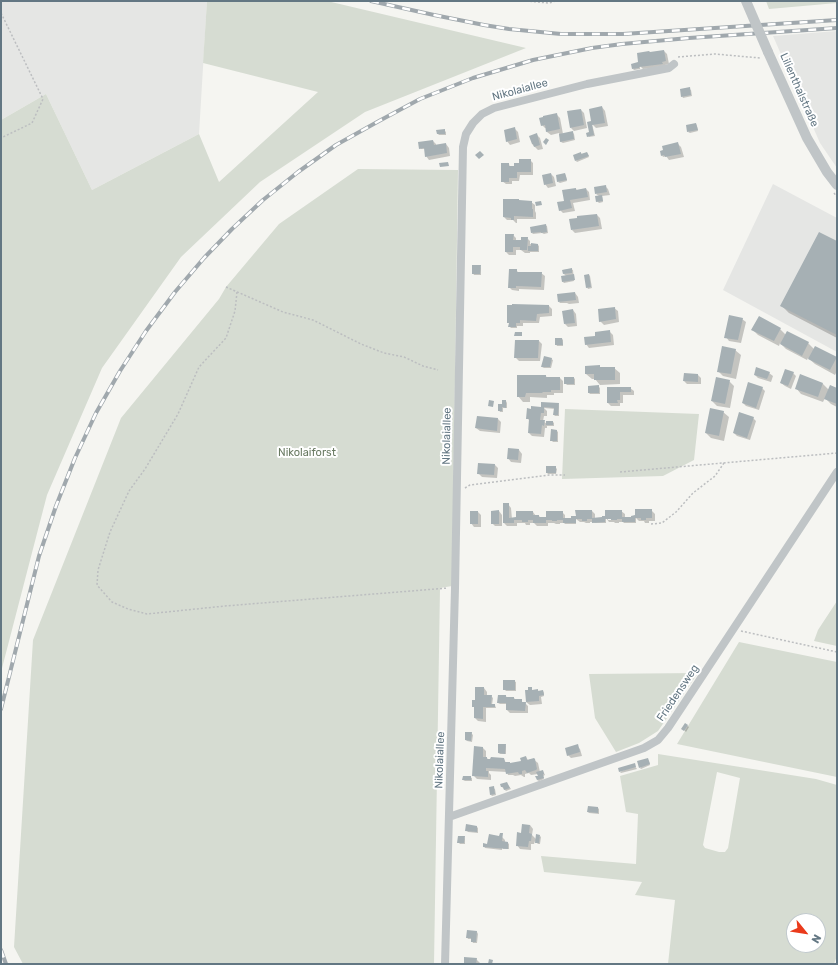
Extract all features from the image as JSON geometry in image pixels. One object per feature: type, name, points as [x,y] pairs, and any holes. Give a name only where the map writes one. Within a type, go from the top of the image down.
[{"type":"street","name":"Lilienthalstraße","points":[[746,1],[766,55],[807,138],[827,172],[837,185]]},
{"type":"street","name":"Nikolaiallee","points":[[445,964],[455,588],[463,147],[466,134],[473,123],[482,114],[494,108],[588,84],[669,68],[674,64]]},
{"type":"street","name":"Friedensweg","points":[[449,817],[644,748],[658,740],[668,728],[837,472]]},
{"type":"path","points":[[526,1],[549,3],[556,1]]},
{"type":"path","points":[[1,13],[43,99],[32,123],[1,138]]},
{"type":"path","points":[[674,64],[678,57],[715,54],[766,55]]},
{"type":"path","points":[[226,287],[283,312],[313,320],[361,344],[384,353],[404,357],[423,366],[438,370]]},
{"type":"path","points":[[237,292],[235,311],[226,338],[199,367],[178,414],[145,470],[129,491],[110,532],[98,570],[97,585],[112,602],[128,609],[147,614],[225,606],[455,588]]},
{"type":"path","points":[[620,472],[837,453]]},
{"type":"path","points":[[651,524],[662,523],[676,512],[693,493],[715,476],[724,463]]},
{"type":"path","points":[[457,493],[470,485],[549,475],[565,475]]},
{"type":"path","points":[[734,629],[837,652]]},
{"type":"shaded area","points":[[1,1],[207,1],[199,134],[92,190],[46,94],[1,120]]},
{"type":"shaded area","points":[[837,31],[837,168],[820,143],[773,36]]},
{"type":"shaded area","points":[[773,184],[837,218],[837,352],[723,290]]},
{"type":"green space","points":[[207,1],[327,1],[526,48],[365,112],[260,182],[181,257],[102,368],[47,495],[1,672],[1,120],[46,94],[92,190],[199,134],[219,182],[318,92],[203,63]]},
{"type":"green space","points":[[766,1],[837,1],[837,3],[769,9]]},
{"type":"green space","name":"Nikolaiforst","points":[[358,169],[458,170],[452,586],[440,588],[434,964],[23,964],[14,947],[33,640],[121,418],[219,299],[226,287],[279,224]]},
{"type":"green space","points":[[565,409],[699,414],[694,460],[663,476],[562,479]]},
{"type":"green space","points":[[837,601],[837,646],[814,641],[818,630]]},
{"type":"green space","points":[[739,642],[837,662],[837,777],[677,744]]},
{"type":"green space","points":[[698,673],[658,731],[639,743],[616,752],[595,718],[589,674]]},
{"type":"green space","points":[[658,754],[816,779],[837,785],[837,956],[834,964],[668,964],[675,900],[635,895],[642,882],[544,872],[541,856],[636,864],[638,814],[626,812],[620,776],[658,765]],"holes":[[[717,772],[740,778],[728,848],[725,852],[705,848],[703,845]]]},
{"type":"building","points":[[664,50],[666,61],[662,62],[663,64],[632,69],[631,64],[638,62],[637,53]]},
{"type":"building","points":[[690,87],[691,95],[681,97],[680,89]]},
{"type":"building","points":[[602,106],[605,123],[592,125],[594,135],[587,137],[586,133],[589,132],[587,122],[591,121],[589,109]]},
{"type":"building","points":[[581,109],[584,125],[570,128],[567,111]]},
{"type":"building","points":[[557,113],[560,129],[546,132],[545,125],[541,126],[539,118]]},
{"type":"building","points":[[696,123],[698,130],[687,132],[686,125]]},
{"type":"building","points":[[515,127],[517,139],[506,142],[504,130]]},
{"type":"building","points":[[445,129],[445,134],[437,134],[436,130]]},
{"type":"building","points":[[573,131],[574,139],[560,142],[559,134]]},
{"type":"building","points":[[537,133],[540,145],[534,147],[529,136]]},
{"type":"building","points":[[546,138],[549,140],[546,145],[543,142]]},
{"type":"building","points":[[433,140],[434,145],[446,143],[447,153],[425,157],[424,148],[419,149],[418,142]]},
{"type":"building","points":[[678,142],[681,154],[665,157],[664,155],[661,156],[660,151],[663,150],[662,146]]},
{"type":"building","points":[[480,151],[484,155],[479,159],[475,155]]},
{"type":"building","points":[[581,152],[581,154],[587,152],[589,156],[575,161],[573,155]]},
{"type":"building","points":[[519,159],[531,159],[531,172],[517,172],[517,178],[509,178],[509,182],[501,182],[501,163],[509,163],[509,166],[514,166],[514,163],[519,163]]},
{"type":"building","points":[[448,162],[449,166],[440,167],[439,163]]},
{"type":"building","points":[[551,173],[553,183],[544,185],[542,175]]},
{"type":"building","points":[[565,173],[567,180],[557,182],[556,175]]},
{"type":"building","points":[[606,185],[607,192],[595,194],[594,187]]},
{"type":"building","points":[[576,188],[576,190],[586,188],[588,197],[570,200],[572,208],[559,211],[557,202],[564,201],[562,190]]},
{"type":"building","points":[[602,195],[603,201],[596,202],[595,196]]},
{"type":"building","points":[[503,199],[532,201],[533,217],[514,216],[514,220],[511,220],[511,218],[503,217]]},
{"type":"building","points":[[541,201],[542,205],[536,206],[535,202]]},
{"type":"building","points":[[597,214],[599,226],[571,230],[569,219],[577,218],[577,216]]},
{"type":"building","points":[[546,224],[547,232],[531,233],[530,227]]},
{"type":"building","points":[[819,232],[837,241],[837,335],[780,306]]},
{"type":"building","points":[[505,234],[514,234],[513,240],[521,240],[521,237],[528,237],[527,250],[520,250],[520,247],[513,247],[513,252],[505,252]]},
{"type":"building","points":[[531,243],[538,244],[538,251],[528,251],[528,246],[531,246]]},
{"type":"building","points":[[472,265],[481,265],[480,274],[472,274]]},
{"type":"building","points":[[572,268],[572,273],[563,274],[562,270]]},
{"type":"building","points":[[509,269],[517,269],[517,272],[542,272],[541,287],[516,286],[516,288],[508,288]]},
{"type":"building","points":[[574,274],[575,280],[562,282],[561,276]]},
{"type":"building","points":[[589,274],[591,287],[586,288],[584,275]]},
{"type":"building","points":[[575,292],[576,300],[558,302],[557,294]]},
{"type":"building","points":[[507,305],[549,305],[549,313],[537,314],[536,321],[520,320],[520,323],[516,323],[516,327],[508,327]]},
{"type":"building","points":[[615,307],[616,319],[599,322],[598,309]]},
{"type":"building","points":[[573,309],[575,323],[564,324],[562,311]]},
{"type":"building","points":[[729,315],[743,318],[738,340],[724,338]]},
{"type":"building","points":[[759,316],[781,328],[774,341],[751,330]]},
{"type":"building","points":[[610,330],[611,342],[585,345],[584,337],[595,336],[595,332]]},
{"type":"building","points":[[787,331],[809,342],[802,356],[780,344]]},
{"type":"building","points":[[515,332],[522,332],[522,336],[514,336]]},
{"type":"building","points":[[555,338],[562,338],[563,345],[555,345]]},
{"type":"building","points":[[515,340],[539,340],[538,358],[514,358]]},
{"type":"building","points":[[722,346],[736,349],[731,374],[717,372]]},
{"type":"building","points":[[815,346],[837,357],[830,370],[808,359]]},
{"type":"building","points":[[544,356],[552,358],[550,367],[541,367]]},
{"type":"building","points":[[600,365],[600,367],[615,367],[615,380],[594,380],[594,374],[585,374],[585,366]]},
{"type":"building","points":[[756,367],[770,372],[767,379],[754,375]]},
{"type":"building","points":[[785,369],[794,372],[788,386],[780,383]]},
{"type":"building","points":[[684,373],[698,374],[698,382],[683,381]]},
{"type":"building","points":[[800,374],[823,383],[818,397],[795,389]]},
{"type":"building","points":[[517,375],[546,375],[546,377],[560,377],[560,390],[551,390],[551,392],[542,392],[543,393],[526,393],[525,397],[517,397]]},
{"type":"building","points":[[564,377],[574,377],[574,384],[564,384]]},
{"type":"building","points":[[716,377],[730,380],[725,404],[711,401]]},
{"type":"building","points":[[748,382],[763,387],[756,408],[742,403]]},
{"type":"building","points":[[599,385],[599,393],[588,393],[588,386]]},
{"type":"building","points":[[830,385],[837,388],[837,404],[824,399]]},
{"type":"building","points":[[607,387],[631,387],[631,392],[620,392],[620,400],[617,400],[618,403],[607,403]]},
{"type":"building","points":[[489,400],[494,401],[493,407],[488,406]]},
{"type":"building","points":[[502,400],[506,400],[506,408],[502,407],[502,411],[498,411],[498,404],[502,404]]},
{"type":"building","points":[[541,402],[559,403],[558,415],[553,415],[554,408],[544,407],[544,413],[541,413],[540,420],[545,420],[544,426],[542,425],[541,434],[528,433],[529,419],[526,419],[527,408],[531,409],[531,406],[541,407]]},
{"type":"building","points":[[710,408],[724,411],[719,436],[705,433]]},
{"type":"building","points":[[739,412],[754,417],[747,438],[733,433]]},
{"type":"building","points":[[477,416],[498,418],[497,431],[475,428]]},
{"type":"building","points":[[546,421],[553,421],[553,425],[546,425]]},
{"type":"building","points":[[551,429],[557,430],[557,441],[550,441]]},
{"type":"building","points":[[508,448],[519,449],[518,460],[507,459]]},
{"type":"building","points":[[478,463],[495,464],[494,475],[477,474]]},
{"type":"building","points":[[546,466],[556,466],[556,473],[546,473]]},
{"type":"building","points":[[503,503],[509,503],[509,518],[516,517],[516,511],[533,511],[533,515],[546,517],[546,511],[563,511],[563,518],[571,518],[571,516],[576,516],[575,510],[592,510],[592,518],[605,516],[605,510],[622,510],[622,517],[631,517],[635,515],[635,509],[652,509],[652,518],[641,520],[641,518],[635,518],[635,522],[622,522],[622,519],[605,519],[605,522],[592,523],[592,519],[582,521],[582,519],[576,519],[576,523],[563,523],[563,520],[546,520],[546,523],[533,523],[533,520],[522,522],[522,520],[514,520],[514,523],[503,523]]},
{"type":"building","points":[[499,510],[499,524],[491,524],[491,511]]},
{"type":"building","points":[[470,511],[478,511],[478,524],[470,524]]},
{"type":"building","points":[[503,680],[515,680],[515,690],[503,690]]},
{"type":"building","points":[[475,687],[484,687],[484,695],[492,695],[491,704],[495,704],[495,707],[483,707],[483,719],[474,718],[474,707],[472,707],[472,700],[475,700]]},
{"type":"building","points":[[528,687],[532,687],[532,690],[543,690],[544,695],[539,696],[539,701],[526,702],[525,690],[528,690]]},
{"type":"building","points":[[498,695],[514,697],[514,699],[522,699],[522,702],[526,702],[525,711],[506,710],[506,703],[497,703]]},
{"type":"building","points":[[685,723],[688,725],[684,731],[681,729]]},
{"type":"building","points":[[465,732],[472,732],[471,741],[465,740]]},
{"type":"building","points":[[498,744],[506,744],[505,754],[498,753]]},
{"type":"building","points":[[578,744],[580,752],[567,756],[565,748]]},
{"type":"building","points":[[474,746],[483,747],[483,757],[487,757],[487,759],[490,759],[491,757],[504,758],[505,762],[510,763],[521,761],[520,758],[526,756],[527,760],[534,758],[537,769],[527,773],[525,770],[522,771],[522,774],[519,774],[518,772],[506,774],[505,769],[486,768],[486,771],[488,771],[488,777],[472,776]]},
{"type":"building","points":[[648,758],[650,764],[639,768],[637,761]]},
{"type":"building","points":[[635,763],[636,767],[619,772],[618,768]]},
{"type":"building","points":[[543,770],[544,778],[537,780],[535,776],[538,776],[536,772]]},
{"type":"building","points":[[463,776],[471,776],[471,780],[462,780]]},
{"type":"building","points":[[507,782],[510,788],[504,790],[500,784]]},
{"type":"building","points":[[494,786],[495,794],[490,795],[489,787]]},
{"type":"building","points":[[588,806],[598,807],[598,813],[587,812]]},
{"type":"building","points":[[466,824],[477,826],[477,832],[465,831]]},
{"type":"building","points":[[522,824],[530,825],[529,833],[532,834],[528,847],[516,846],[517,832],[521,833]]},
{"type":"building","points":[[500,833],[503,833],[502,841],[508,842],[508,849],[483,847],[483,843],[487,844],[489,834],[499,836]]},
{"type":"building","points":[[536,834],[540,835],[539,843],[535,843]]},
{"type":"building","points":[[458,836],[465,836],[464,843],[457,843]]},
{"type":"building","points":[[467,930],[477,931],[476,942],[471,942],[471,938],[466,938]]},
{"type":"building","points":[[464,957],[477,958],[476,964],[464,964]]},
{"type":"building","points":[[489,959],[493,960],[492,964],[488,964]]},
{"type":"railway","points":[[371,1],[484,25],[561,34],[623,34],[837,20]]},
{"type":"railway","points":[[1,709],[39,556],[56,506],[75,458],[96,413],[120,371],[146,331],[175,292],[204,258],[263,200],[298,172],[336,145],[420,99],[473,78],[533,60],[592,48],[622,44],[837,28]]},
{"type":"railway","points":[[1,950],[6,964]]}]
